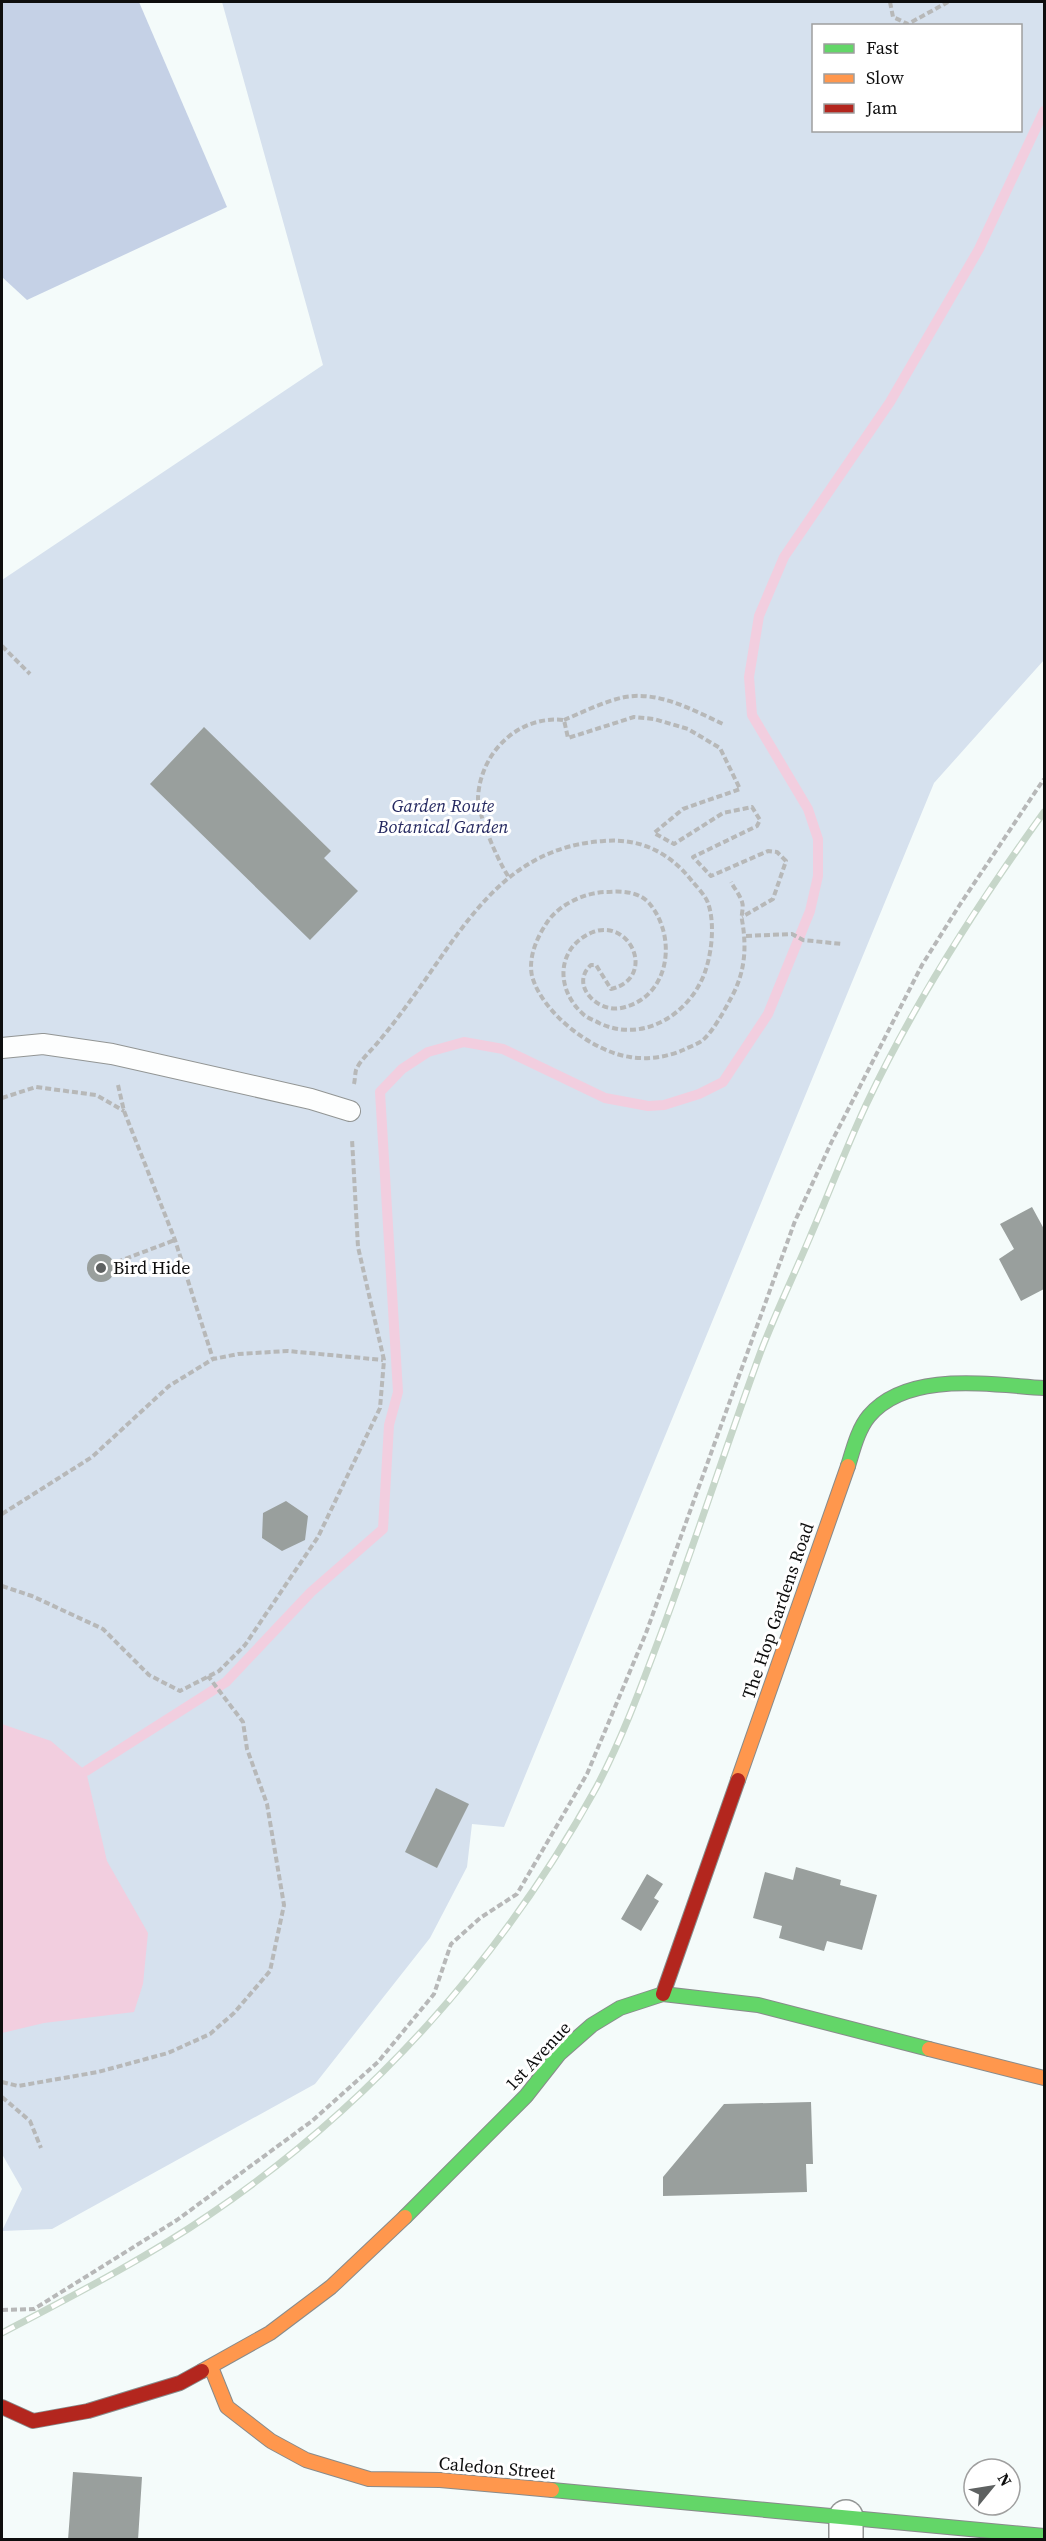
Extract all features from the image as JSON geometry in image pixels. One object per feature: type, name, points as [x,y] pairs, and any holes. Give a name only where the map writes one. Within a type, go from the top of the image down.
[{"type":"street","name":"The Hop Gardens Road","points":[[663,1994],[857,1440],[870,1415],[908,1390],[931,1384],[1044,1388]]},
{"type":"street","name":"1st Avenue","points":[[211,2367],[270,2333],[331,2287],[381,2241],[526,2096],[559,2054],[592,2025],[620,2008],[663,1994],[758,2005],[1044,2078]]},
{"type":"street","points":[[2,2407],[33,2421],[77,2413],[180,2383],[211,2367]]},
{"type":"street","name":"Caledon Street","points":[[211,2367],[227,2407],[271,2441],[306,2460],[369,2479],[441,2481],[846,2528],[1044,2536]]},
{"type":"lane","points":[[2,1048],[43,1044],[112,1054],[350,1110]]},
{"type":"path","points":[[890,2],[893,17],[908,24],[948,2]]},
{"type":"path","points":[[2,646],[30,674]]},
{"type":"path","points":[[508,876],[496,857],[478,800],[483,770],[495,748],[513,732],[552,719],[564,720],[625,697],[675,702],[723,723]]},
{"type":"path","points":[[564,720],[568,738],[634,717],[654,719],[688,729],[720,748],[740,789],[683,809],[654,833],[674,844],[723,813],[752,807],[760,820],[757,826],[693,857],[711,876],[768,850],[777,852],[786,861],[773,899],[742,917]]},
{"type":"path","points":[[2,2310],[34,2309],[177,2220],[312,2121],[378,2062],[434,1994],[451,1944],[480,1918],[517,1893],[548,1844],[586,1774],[641,1644],[795,1221],[832,1141],[922,964],[1044,779]]},
{"type":"path","points":[[2,1586],[32,1596],[104,1629],[149,1675],[180,1690],[219,1671],[245,1645],[318,1537],[380,1408],[384,1360],[358,1247],[350,1110],[357,1069],[387,1032],[476,910],[508,876],[527,863],[554,850],[584,842],[619,840],[633,842],[657,850],[670,859],[685,872],[708,903],[711,944],[701,981],[690,1001],[675,1015],[648,1027],[632,1030],[610,1028],[583,1015],[568,995],[562,977],[564,961],[579,940],[593,932],[607,929],[621,936],[632,947],[636,957],[636,967],[630,977],[620,987],[611,989],[596,965],[591,965],[584,971],[581,979],[584,989],[593,1001],[608,1008],[619,1009],[631,1005],[648,994],[663,971],[667,952],[665,932],[659,916],[646,900],[626,891],[590,895],[574,900],[552,916],[540,933],[532,957],[532,976],[545,1002],[565,1025],[586,1039],[630,1058],[673,1054],[703,1040],[741,980],[746,936],[742,902],[731,882]]},
{"type":"path","points":[[746,936],[792,934],[804,940],[842,944]]},
{"type":"path","points":[[112,1054],[124,1112],[175,1240],[213,1359]]},
{"type":"path","points":[[2,1098],[36,1086],[96,1095],[124,1112]]},
{"type":"path","points":[[117,1262],[175,1240]]},
{"type":"path","points":[[2,1514],[92,1457],[170,1386],[213,1359],[238,1354],[288,1351],[384,1360]]},
{"type":"path","points":[[2,2082],[18,2086],[98,2072],[168,2053],[210,2034],[234,2013],[270,1971],[284,1905],[267,1804],[247,1749],[243,1722],[208,1676]]},
{"type":"path","points":[[2,2097],[30,2121],[41,2148]]},
{"type":"green space","name":"Garden Route Botanical Garden","points":[[222,2],[1044,2],[1044,660],[934,783],[504,1827],[472,1824],[467,1867],[430,1938],[315,2084],[52,2229],[2,2231],[22,2189],[2,2154],[2,580],[323,365]]},
{"type":"shaded area","points":[[2,2],[139,2],[227,207],[27,300],[2,277]]},
{"type":"shaded area","points":[[2,1724],[51,1741],[86,1771],[107,1861],[148,1933],[143,1984],[134,2012],[44,2023],[2,2033]]},
{"type":"building","points":[[204,727],[331,851],[324,858],[358,891],[310,940],[150,784]]},
{"type":"building","points":[[1032,1207],[1044,1229],[1044,1289],[1021,1301],[999,1259],[1014,1249],[1000,1224]]},
{"type":"building","name":"Bird Hide","points":[[101,1254],[111,1258],[115,1268],[111,1278],[101,1282],[91,1278],[87,1268],[91,1258]]},
{"type":"building","points":[[286,1501],[308,1516],[305,1540],[282,1551],[262,1538],[263,1513]]},
{"type":"building","points":[[436,1788],[469,1804],[437,1868],[405,1852]]},
{"type":"building","points":[[796,1867],[841,1880],[840,1885],[877,1895],[862,1950],[827,1941],[824,1951],[779,1938],[782,1926],[753,1918],[765,1872],[793,1880]]},
{"type":"building","points":[[647,1874],[663,1884],[654,1898],[659,1901],[641,1931],[621,1919]]},
{"type":"building","points":[[811,2102],[813,2164],[806,2164],[807,2192],[663,2196],[663,2177],[724,2104]]},
{"type":"building","points":[[73,2472],[142,2477],[138,2540],[68,2540]]},
{"type":"waterway","points":[[86,1771],[226,1682],[311,1592],[383,1529],[389,1425],[398,1392],[380,1092],[402,1069],[428,1052],[464,1042],[503,1049],[605,1098],[648,1106],[664,1105],[699,1094],[723,1082],[768,1014],[810,911],[818,876],[818,839],[808,809],[752,715],[749,677],[759,616],[784,557],[890,402],[979,249],[1044,111]]},
{"type":"railway","points":[[2,2333],[159,2247],[209,2215],[268,2172],[324,2126],[428,2025],[475,1970],[519,1912],[559,1851],[596,1788],[621,1736],[670,1610],[761,1351],[866,1105],[905,1028],[948,954],[1044,812]]},
{"type":"traffic: fast","points":[[848,1466],[865,1421],[886,1401],[905,1392],[928,1386],[976,1383],[1044,1388]]},
{"type":"traffic: fast","points":[[405,2217],[526,2096],[559,2054],[592,2025],[620,2008],[663,1994],[758,2005],[929,2049]]},
{"type":"traffic: fast","points":[[552,2490],[1044,2536]]},
{"type":"traffic: slow","points":[[738,1780],[848,1466]]},
{"type":"traffic: slow","points":[[929,2049],[1044,2078]]},
{"type":"traffic: slow","points":[[202,2371],[270,2333],[331,2287],[405,2217]]},
{"type":"traffic: slow","points":[[211,2367],[227,2407],[271,2441],[306,2460],[369,2479],[440,2480],[552,2490]]},
{"type":"traffic: jam","points":[[663,1994],[738,1780]]},
{"type":"traffic: jam","points":[[2,2407],[33,2421],[88,2411],[180,2383],[202,2371]]},
{"type":"place","name":"Bird Hide","points":[[101,1268]]}]
